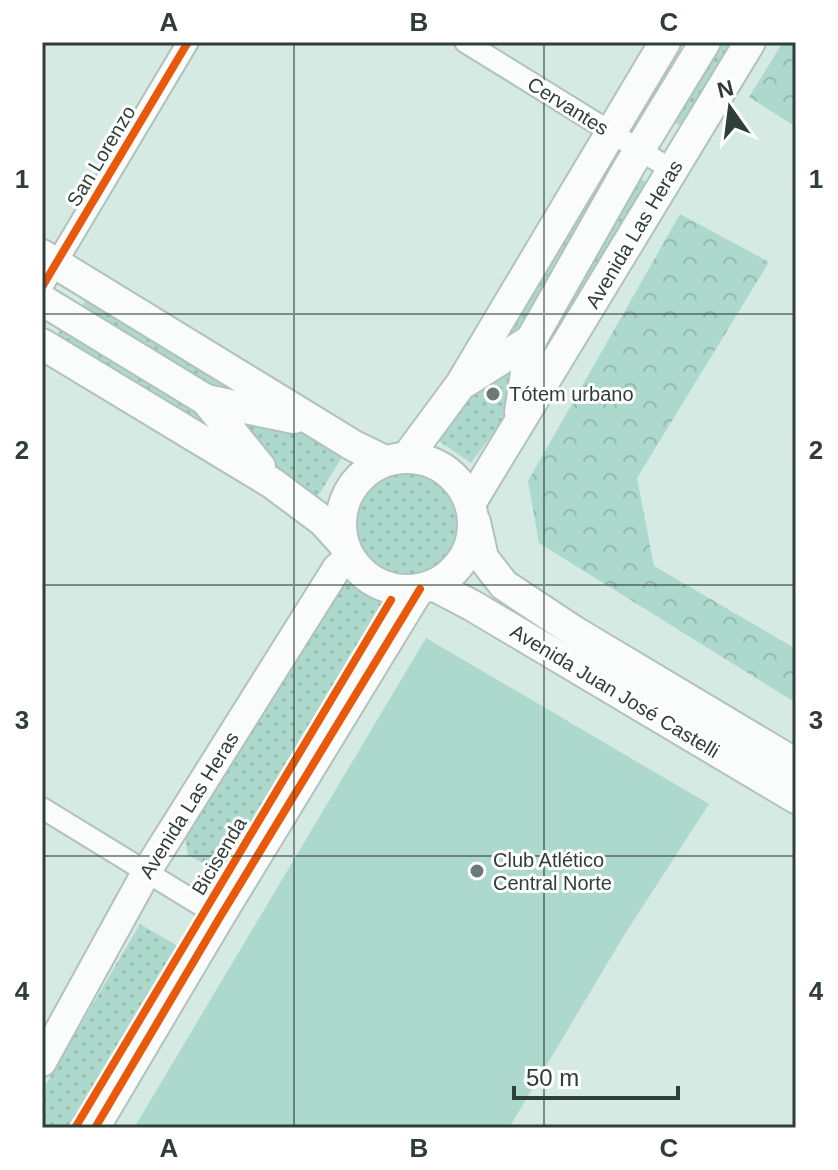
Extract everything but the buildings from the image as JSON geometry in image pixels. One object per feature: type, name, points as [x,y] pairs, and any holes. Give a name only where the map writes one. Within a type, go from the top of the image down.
[{"type":"main road","name":"Avenida Las Heras","points":[[396,459],[461,384],[665,42]]},
{"type":"main road","name":"Avenida Las Heras","points":[[518,426],[531,340],[639,150],[705,42]]},
{"type":"main road","name":"Avenida Las Heras","points":[[472,510],[518,426],[750,42]]},
{"type":"main road","points":[[42,344],[272,483],[323,521],[366,576],[387,588],[404,591],[427,587],[451,574],[464,558],[472,539],[472,510],[461,484],[446,469],[428,460],[396,459],[354,446],[47,268]]},
{"type":"main road","points":[[42,300],[206,400],[315,422]]},
{"type":"main road","name":"Avenida Las Heras","points":[[461,384],[531,340]]},
{"type":"main road","points":[[206,400],[272,483]]},
{"type":"main road","points":[[346,550],[340,517],[348,493],[363,473],[396,459]]},
{"type":"main road","name":"Avenida Juan José Castelli","points":[[472,510],[483,558],[504,585],[575,632],[796,764]]},
{"type":"main road","name":"Avenida Las Heras","points":[[42,1062],[147,871],[346,550]]},
{"type":"main road","points":[[95,1128],[220,917],[427,587]]},
{"type":"main road","name":"Avenida Juan José Castelli","points":[[427,587],[473,606],[796,798]]},
{"type":"street","name":"San Lorenzo","points":[[47,268],[188,42]]},
{"type":"street","name":"Cervantes","points":[[465,42],[672,170]]},
{"type":"street","points":[[42,808],[220,917]]},
{"type":"green space","points":[[717,42],[734,42],[684,127],[670,121]]},
{"type":"green space","points":[[783,42],[796,42],[796,127],[749,97]]},
{"type":"green space","points":[[608,160],[621,169],[516,343],[507,339]]},
{"type":"green space","points":[[637,176],[650,186],[543,367],[535,360]]},
{"type":"green space","points":[[680,214],[769,262],[637,478],[654,566],[796,649],[796,703],[539,543],[528,481]]},
{"type":"green space","points":[[90,294],[264,400],[212,392],[80,309]]},
{"type":"green space","points":[[66,327],[213,415],[240,454],[57,343],[58,333]]},
{"type":"green space","points":[[515,355],[501,423],[471,463],[439,441],[468,393]]},
{"type":"green space","points":[[229,412],[299,425],[344,454],[318,496],[274,467]]},
{"type":"green space","points":[[407,466],[429,470],[448,483],[461,502],[465,524],[461,546],[448,565],[429,578],[407,582],[385,578],[366,565],[353,546],[349,524],[353,502],[366,483],[385,470]]},
{"type":"green space","points":[[342,580],[393,611],[241,865],[217,871],[188,855],[185,836]]},
{"type":"green space","name":"Club Atlético Central Norte","points":[[426,638],[709,804],[623,937],[509,1128],[134,1128]]},
{"type":"green space","points":[[140,924],[181,948],[76,1128],[42,1128],[42,1091]]},
{"type":"cycle path","points":[[42,287],[188,42]]},
{"type":"cycle path","points":[[95,1128],[420,589]]},
{"type":"cycle path","name":"Bicisenda","points":[[75,1128],[391,600]]},
{"type":"place","name":"Tótem urbano","points":[[493,394]]},
{"type":"place","name":"Club Atlético Central Norte","points":[[477,871]]}]
